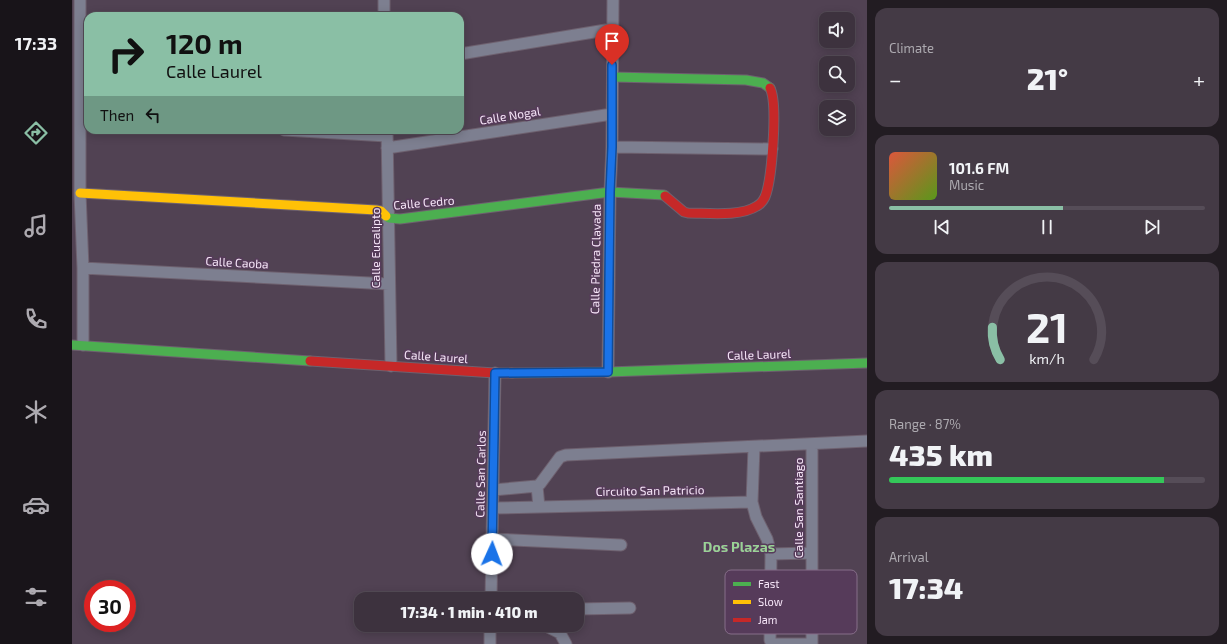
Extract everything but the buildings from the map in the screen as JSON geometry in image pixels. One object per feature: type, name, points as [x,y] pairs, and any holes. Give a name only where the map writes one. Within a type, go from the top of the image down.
[{"type":"street","points":[[78,345],[83,268],[80,193],[80,119],[84,42],[80,0]]},
{"type":"street","points":[[384,0],[384,12]]},
{"type":"street","name":"Calle Piedra Clavada","points":[[608,372],[613,0]]},
{"type":"street","points":[[464,53],[612,28]]},
{"type":"street","points":[[612,77],[746,80],[763,83],[769,86],[773,94],[772,149],[612,147]]},
{"type":"street","name":"Calle Nogal","points":[[387,148],[612,114]]},
{"type":"street","name":"Calle Eucalipto","points":[[387,134],[391,366]]},
{"type":"street","name":"Calle Cedro","points":[[80,193],[376,210],[381,211],[389,218],[412,218],[610,192],[664,195],[684,212],[688,213],[739,213],[753,209],[762,202],[765,197],[772,149]]},
{"type":"street","name":"Calle Caoba","points":[[83,268],[389,284]]},
{"type":"street","name":"Calle Laurel","points":[[78,345],[495,373],[608,372],[867,363]]},
{"type":"street","name":"Calle San Carlos","points":[[491,592],[494,508],[495,373]]},
{"type":"street","points":[[493,490],[537,486],[560,457],[566,455],[867,441]]},
{"type":"street","name":"Calle San Santiago","points":[[812,444],[812,570]]},
{"type":"street","points":[[754,447],[752,502],[756,518],[767,539],[771,554],[771,570]]},
{"type":"street","points":[[537,486],[539,506]]},
{"type":"street","name":"Circuito San Patricio","points":[[494,508],[752,502]]},
{"type":"street","points":[[493,539],[621,545]]},
{"type":"street","points":[[771,554],[812,554]]},
{"type":"street","points":[[584,609],[630,608]]},
{"type":"street","points":[[490,632],[490,644]]},
{"type":"street","points":[[556,632],[560,634],[566,644]]},
{"type":"street","points":[[770,634],[771,642],[775,644],[812,644]]},
{"type":"traffic: fast","points":[[612,77],[746,80],[763,83],[770,88]]},
{"type":"traffic: fast","points":[[386,216],[389,218],[400,219],[610,192],[665,196]]},
{"type":"traffic: fast","points":[[72,345],[310,361]]},
{"type":"traffic: fast","points":[[512,373],[608,372],[867,363]]},
{"type":"traffic: slow","points":[[80,193],[376,210],[381,211],[386,216]]},
{"type":"traffic: jam","points":[[665,196],[684,212],[688,213],[714,214],[742,212],[758,205],[763,201],[768,188],[772,159],[774,109],[770,88]]},
{"type":"traffic: jam","points":[[310,361],[512,373]]},
{"type":"district","name":"Dos Plazas","points":[[739,547]]},
{"type":"route","points":[[492,554],[494,508],[495,373],[608,372],[612,65]]}]
